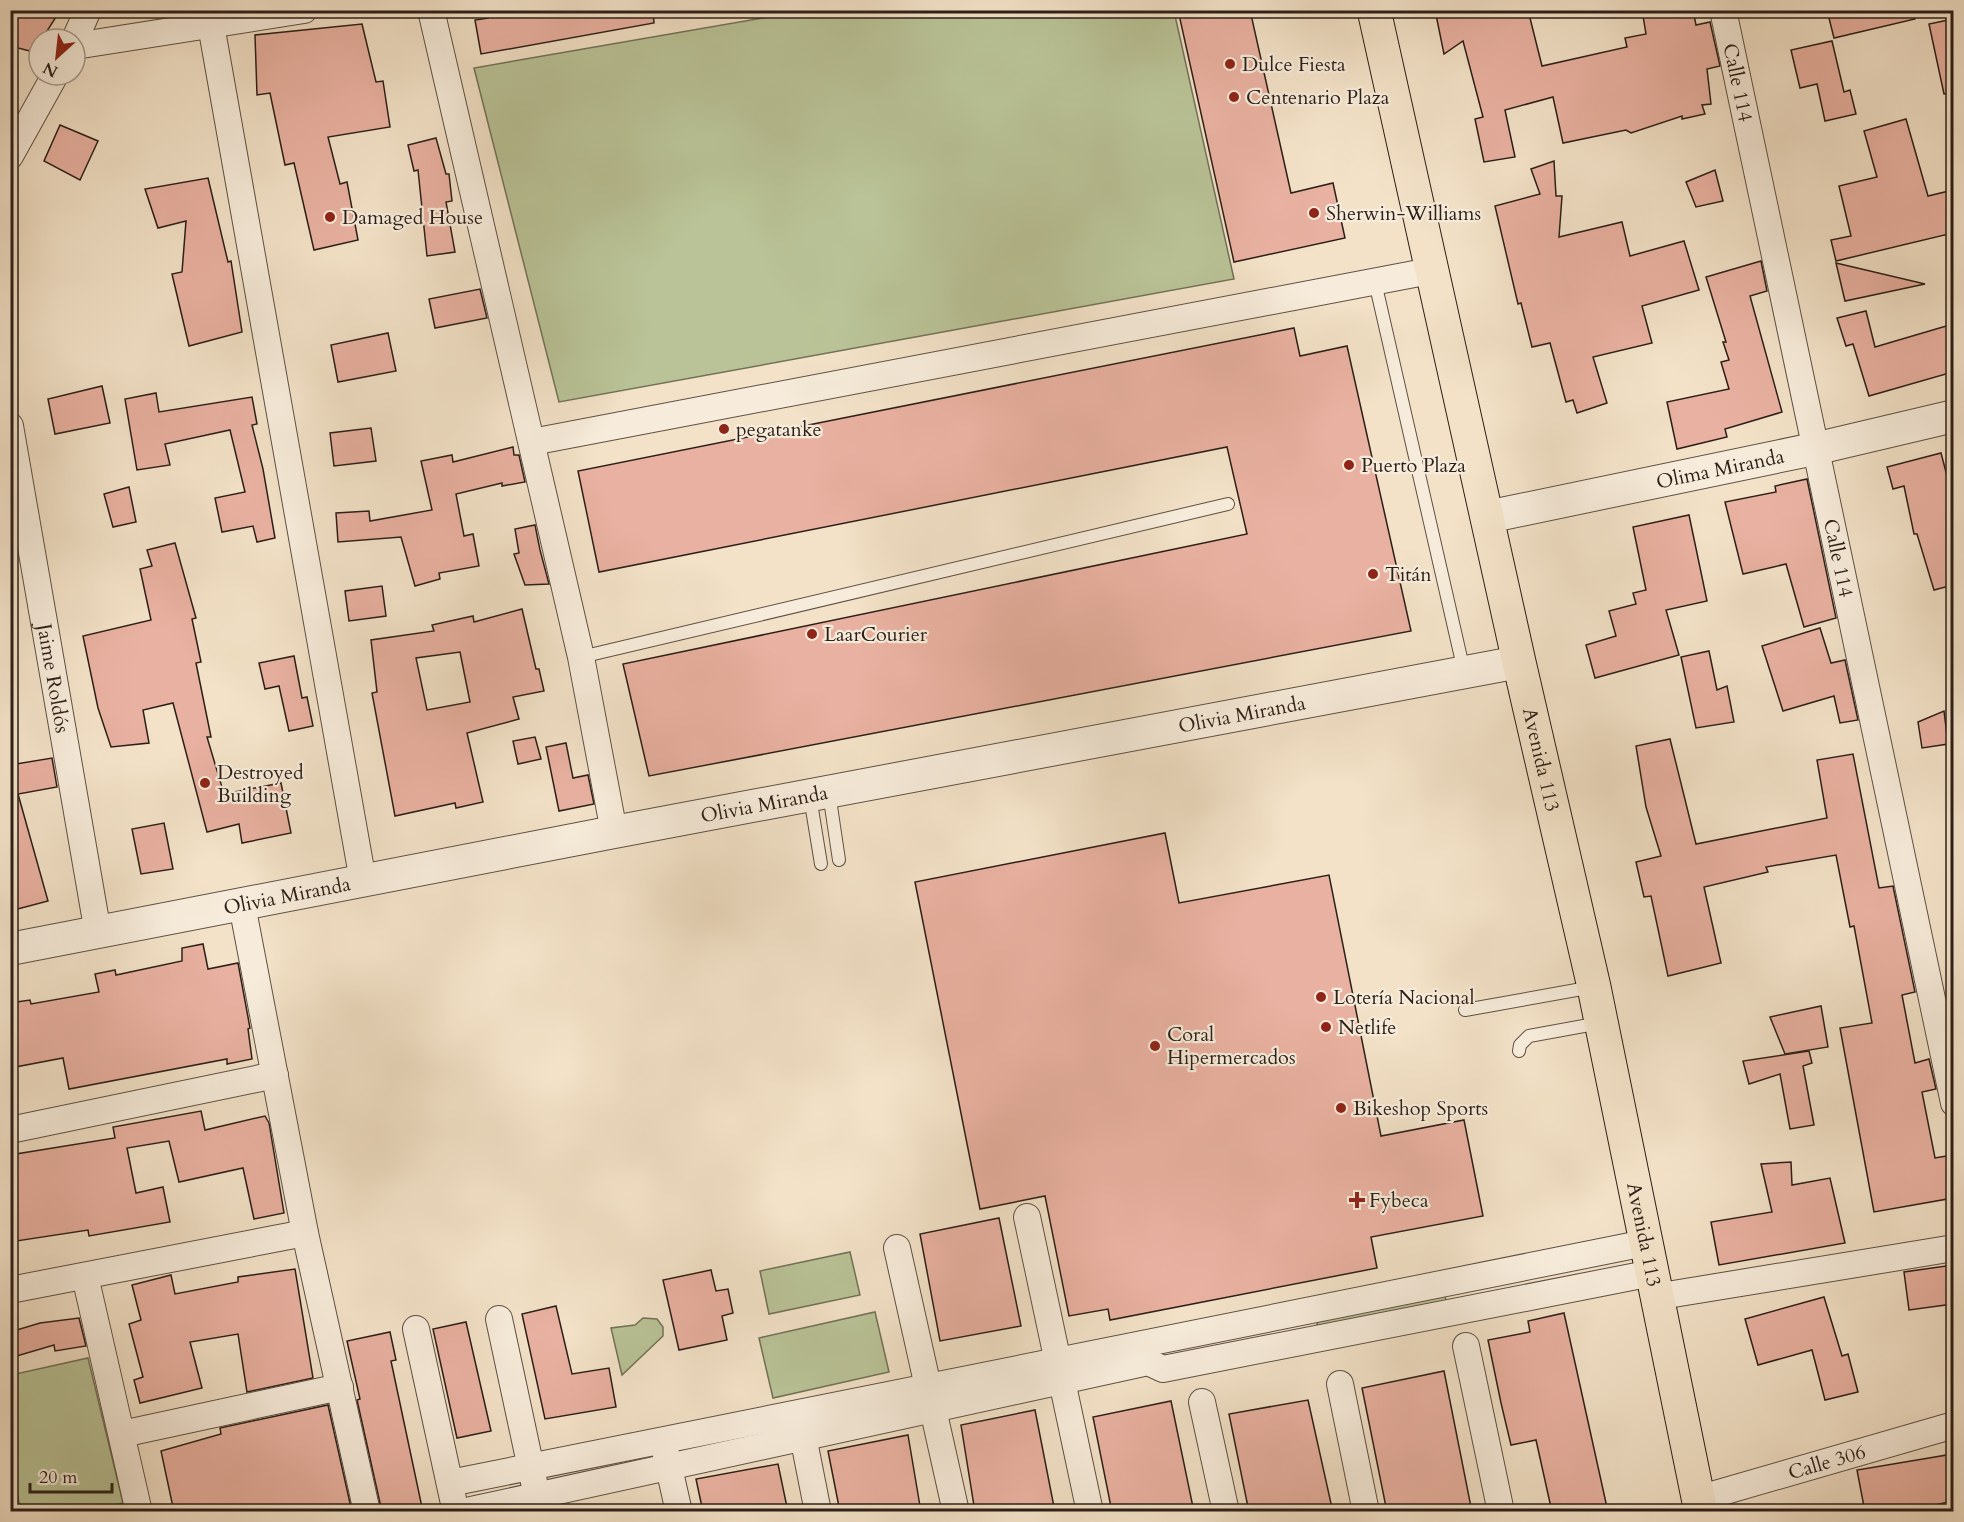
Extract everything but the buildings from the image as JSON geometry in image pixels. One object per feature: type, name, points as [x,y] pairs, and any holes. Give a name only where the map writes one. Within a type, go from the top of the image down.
[{"type":"main road","name":"Avenida 113","points":[[1374,10],[1430,271],[1594,987],[1700,1505]]},
{"type":"street","points":[[80,27],[88,10]]},
{"type":"street","points":[[87,44],[304,10]]},
{"type":"street","points":[[431,10],[581,657],[614,832]]},
{"type":"street","name":"Calle 114","points":[[1723,10],[1953,1103]]},
{"type":"street","points":[[212,25],[363,881]]},
{"type":"street","points":[[10,156],[48,87]]},
{"type":"street","points":[[532,441],[1430,271]]},
{"type":"street","name":"Olima Miranda","points":[[1487,517],[1814,449],[1953,416]]},
{"type":"street","name":"Jaime Roldós","points":[[10,426],[98,933]]},
{"type":"street","name":"Olivia Miranda","points":[[10,950],[614,832],[1519,662]]},
{"type":"street","points":[[242,904],[305,1233],[367,1512]]},
{"type":"street","points":[[10,1130],[275,1075]]},
{"type":"street","points":[[1028,1217],[1090,1512]]},
{"type":"street","points":[[10,1290],[305,1233]]},
{"type":"street","points":[[897,1248],[957,1512]]},
{"type":"street","points":[[462,1512],[539,1503],[801,1426],[1060,1371],[1294,1315],[1451,1284],[1953,1248]]},
{"type":"street","points":[[1060,1371],[1148,1362],[1163,1369],[1458,1312],[1651,1271]]},
{"type":"street","points":[[85,1276],[139,1512]]},
{"type":"street","points":[[1451,1284],[1458,1312]]},
{"type":"street","points":[[1294,1315],[1301,1342]]},
{"type":"street","points":[[499,1319],[539,1503]]},
{"type":"street","points":[[416,1329],[455,1512]]},
{"type":"street","points":[[1466,1346],[1501,1512]]},
{"type":"street","points":[[1340,1384],[1366,1512]]},
{"type":"street","points":[[122,1434],[340,1387]]},
{"type":"street","points":[[1203,1402],[1226,1512]]},
{"type":"street","name":"Calle 306","points":[[1700,1505],[1953,1425]]},
{"type":"street","points":[[450,1483],[663,1441],[801,1426]]},
{"type":"street","points":[[801,1426],[818,1512]]},
{"type":"street","points":[[663,1441],[679,1512]]},
{"type":"lane","points":[[1375,282],[1464,672]]},
{"type":"lane","points":[[581,657],[1228,504]]},
{"type":"lane","points":[[819,794],[839,860]]},
{"type":"lane","points":[[819,794],[821,864]]},
{"type":"lane","points":[[1465,1010],[1594,987]]},
{"type":"lane","points":[[1519,1051],[1520,1045],[1529,1036],[1600,1023]]},
{"type":"green space","points":[[803,11],[1174,11],[1234,279],[559,402],[474,68]]},
{"type":"green space","points":[[850,1252],[860,1295],[769,1314],[760,1271]]},
{"type":"green space","points":[[1445,1295],[1446,1302],[1316,1327],[1318,1321]]},
{"type":"green space","points":[[875,1312],[889,1372],[773,1398],[759,1338]]},
{"type":"green space","points":[[643,1318],[657,1319],[663,1327],[663,1336],[622,1375],[611,1328],[635,1325]]},
{"type":"green space","points":[[88,1358],[123,1503],[87,1511],[21,1511],[11,1466],[11,1375]]},
{"type":"place","name":"Dulce Fiesta","points":[[1230,64]]},
{"type":"place","name":"Centenario Plaza","points":[[1234,97]]},
{"type":"place","name":"Sherwin-Williams","points":[[1314,213]]},
{"type":"place","name":"Damaged House","points":[[330,217]]},
{"type":"place","name":"pegatanke","points":[[724,429]]},
{"type":"place","name":"Puerto Plaza","points":[[1349,465]]},
{"type":"place","name":"Titán","points":[[1373,574]]},
{"type":"place","name":"LaarCourier","points":[[812,634]]},
{"type":"place","name":"Destroyed Building","points":[[205,783]]},
{"type":"place","name":"Lotería Nacional","points":[[1321,997]]},
{"type":"place","name":"Netlife","points":[[1326,1027]]},
{"type":"place","name":"Coral Hipermercados","points":[[1155,1046]]},
{"type":"place","name":"Bikeshop Sports","points":[[1341,1108]]},
{"type":"place","name":"Fybeca","points":[[1357,1200]]}]
